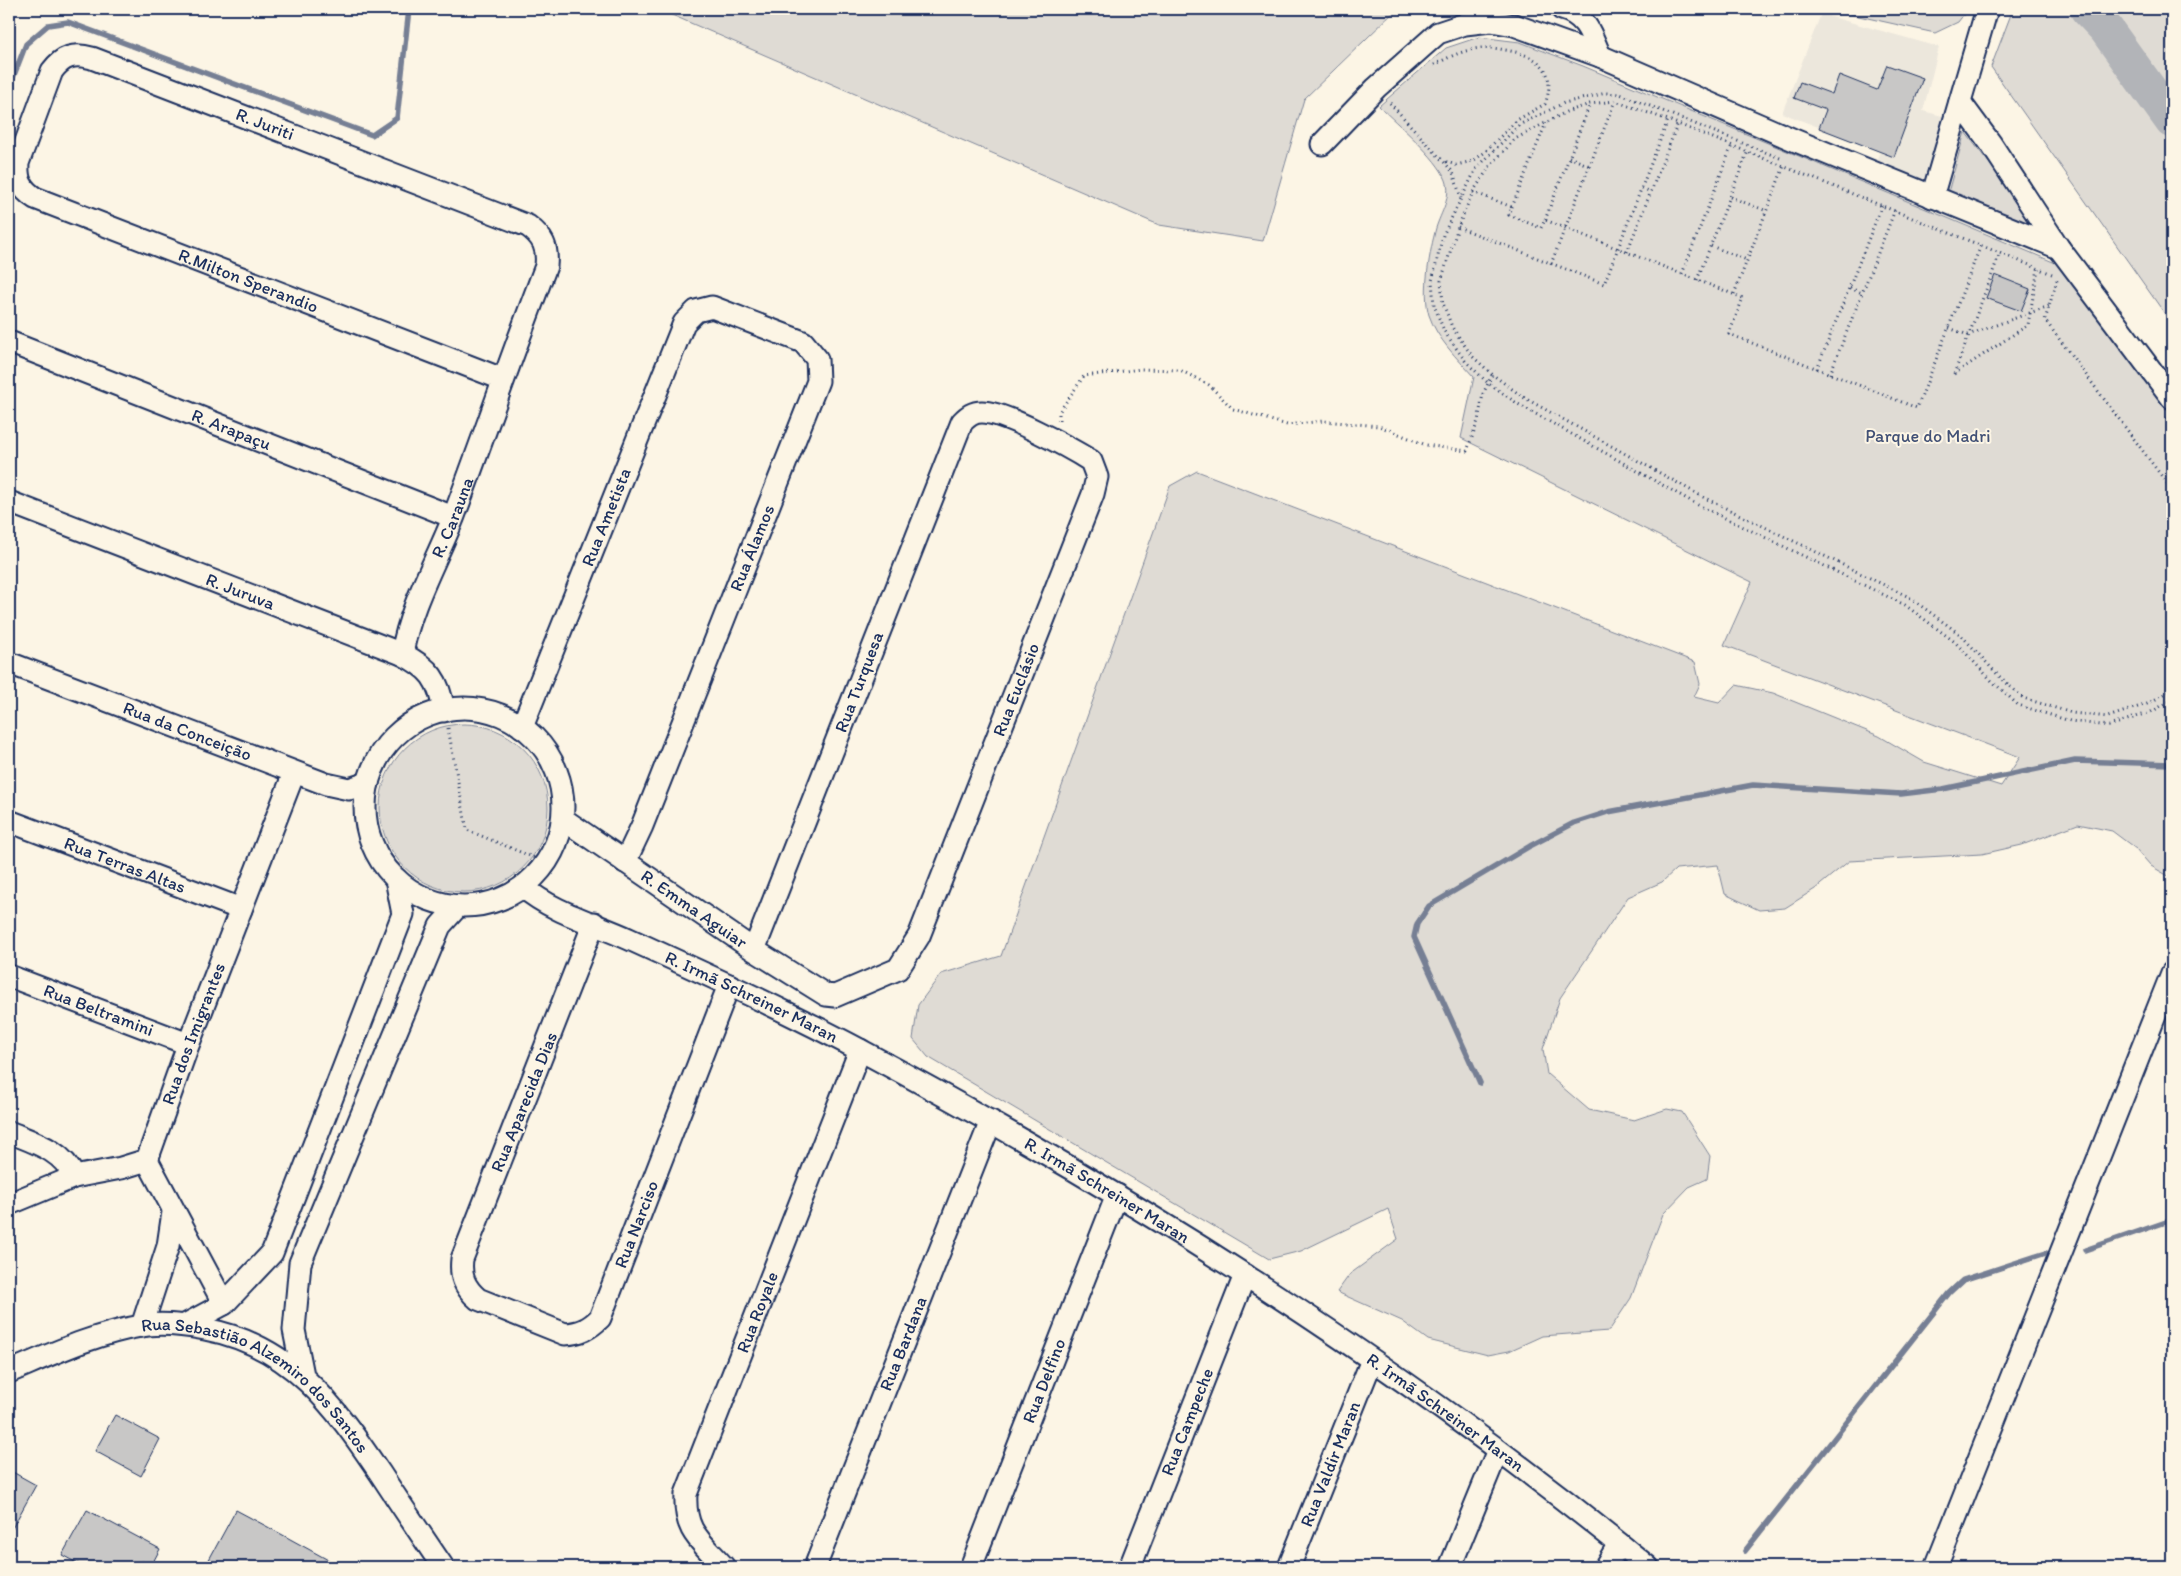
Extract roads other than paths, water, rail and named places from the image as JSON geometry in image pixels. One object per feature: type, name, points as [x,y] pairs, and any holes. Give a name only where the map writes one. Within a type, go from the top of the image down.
[{"type":"street","points":[[1562,9],[1580,17],[1589,28],[1600,56]]},
{"type":"street","points":[[1932,197],[1987,9]]},
{"type":"street","points":[[1322,144],[1376,88],[1438,33],[1471,16],[1514,26],[1600,56],[1773,131],[2058,248]]},
{"type":"street","name":"R. Juriti","points":[[18,163],[52,71],[59,61],[67,57],[84,55],[528,226],[538,233],[545,243],[548,254],[546,266]]},
{"type":"street","points":[[1960,102],[1991,144],[2058,248],[2096,295],[2169,407]]},
{"type":"street","name":"R.Milton Sperandio","points":[[18,163],[17,174],[20,184],[26,192],[35,198],[502,379]]},
{"type":"street","name":"R. Carauna","points":[[402,654],[406,628],[453,517],[502,379],[546,266]]},
{"type":"street","name":"Rua Álamos","points":[[625,862],[818,382],[817,359],[804,342],[712,307],[696,311]]},
{"type":"street","name":"Rua Ametista","points":[[522,727],[684,323],[696,311]]},
{"type":"street","name":"R. Arapaçu","points":[[9,342],[453,517]]},
{"type":"street","name":"Rua Euclásio","points":[[826,995],[835,996],[898,969],[919,936],[1093,494],[1097,478],[1091,461],[1058,441],[992,414],[975,413],[968,416]]},
{"type":"street","name":"Rua Turquesa","points":[[754,950],[958,430],[968,416]]},
{"type":"street","name":"R. Juruva","points":[[9,502],[402,654],[419,663],[432,675],[441,692],[444,711]]},
{"type":"street","name":"Rua da Conceição","points":[[9,663],[294,773],[349,789],[368,783]]},
{"type":"street","points":[[461,709],[493,713],[522,727],[546,751],[554,766],[563,798],[563,819],[558,840],[547,863],[523,887],[492,902],[458,906],[425,898],[396,879],[384,866],[369,835],[366,818],[368,783],[384,750],[410,724],[444,711],[461,709]]},
{"type":"street","name":"Rua dos Imigrantes","points":[[146,1160],[188,1044],[294,773]]},
{"type":"street","name":"R. Emma Aguiar","points":[[563,819],[754,950],[826,995]]},
{"type":"street","name":"Rua Terras Altas","points":[[9,821],[241,909]]},
{"type":"street","points":[[185,1325],[224,1304],[272,1253],[403,914],[396,879]]},
{"type":"street","name":"R. Irmã Schreiner Maran","points":[[523,887],[538,900],[594,923],[728,984],[860,1050],[991,1121],[1117,1195],[1245,1275],[1372,1360],[1498,1450],[1648,1567]]},
{"type":"street","points":[[303,1376],[294,1330],[300,1263],[440,926],[458,906]]},
{"type":"street","name":"Rua Aparecida Dias","points":[[463,1281],[462,1259],[594,923]]},
{"type":"street","points":[[1936,1567],[2172,973]]},
{"type":"street","name":"Rua Beltramini","points":[[9,976],[188,1044]]},
{"type":"street","name":"Rua Narciso","points":[[463,1281],[469,1291],[478,1299],[565,1334],[578,1333],[590,1327],[600,1318],[728,984]]},
{"type":"street","name":"Rua Royale","points":[[724,1567],[689,1527],[685,1510],[686,1494],[860,1050]]},
{"type":"street","name":"Rua Bardana","points":[[816,1567],[991,1121]]},
{"type":"street","points":[[9,1132],[43,1146],[58,1155],[70,1167],[74,1177]]},
{"type":"street","points":[[9,1204],[74,1177],[120,1168],[146,1160],[224,1304]]},
{"type":"street","name":"Rua Delfino","points":[[971,1567],[1117,1195]]},
{"type":"street","points":[[142,1326],[168,1246],[173,1212]]},
{"type":"street","name":"Rua Campeche","points":[[1130,1567],[1245,1275]]},
{"type":"street","name":"Rua Sebastião Alzemiro dos Santos","points":[[9,1372],[98,1335],[142,1326],[185,1325],[216,1331],[252,1343],[279,1358],[303,1376],[323,1396],[352,1432],[444,1567]]},
{"type":"street","name":"Rua Valdir Maran","points":[[1290,1567],[1372,1360]]},
{"type":"street","points":[[1450,1567],[1498,1450]]},
{"type":"street","points":[[1605,1567],[1619,1544]]},
{"type":"waterway","points":[[9,88],[26,44],[48,25],[68,22],[372,135],[397,118],[409,9]]},
{"type":"waterway","points":[[2087,9],[2106,29],[2172,121]]},
{"type":"waterway","points":[[1480,1083],[1414,937],[1417,924],[1429,906],[1530,846],[1574,823],[1608,812],[1753,785],[1901,794],[1943,789],[2075,761],[2172,764]]},
{"type":"waterway","points":[[2085,1250],[2166,1222],[2172,1222]]},
{"type":"waterway","points":[[1745,1551],[1949,1293],[1963,1280],[2046,1253]]},
{"type":"park label","name":"Parque do Madri","points":[[1928,436]]}]
